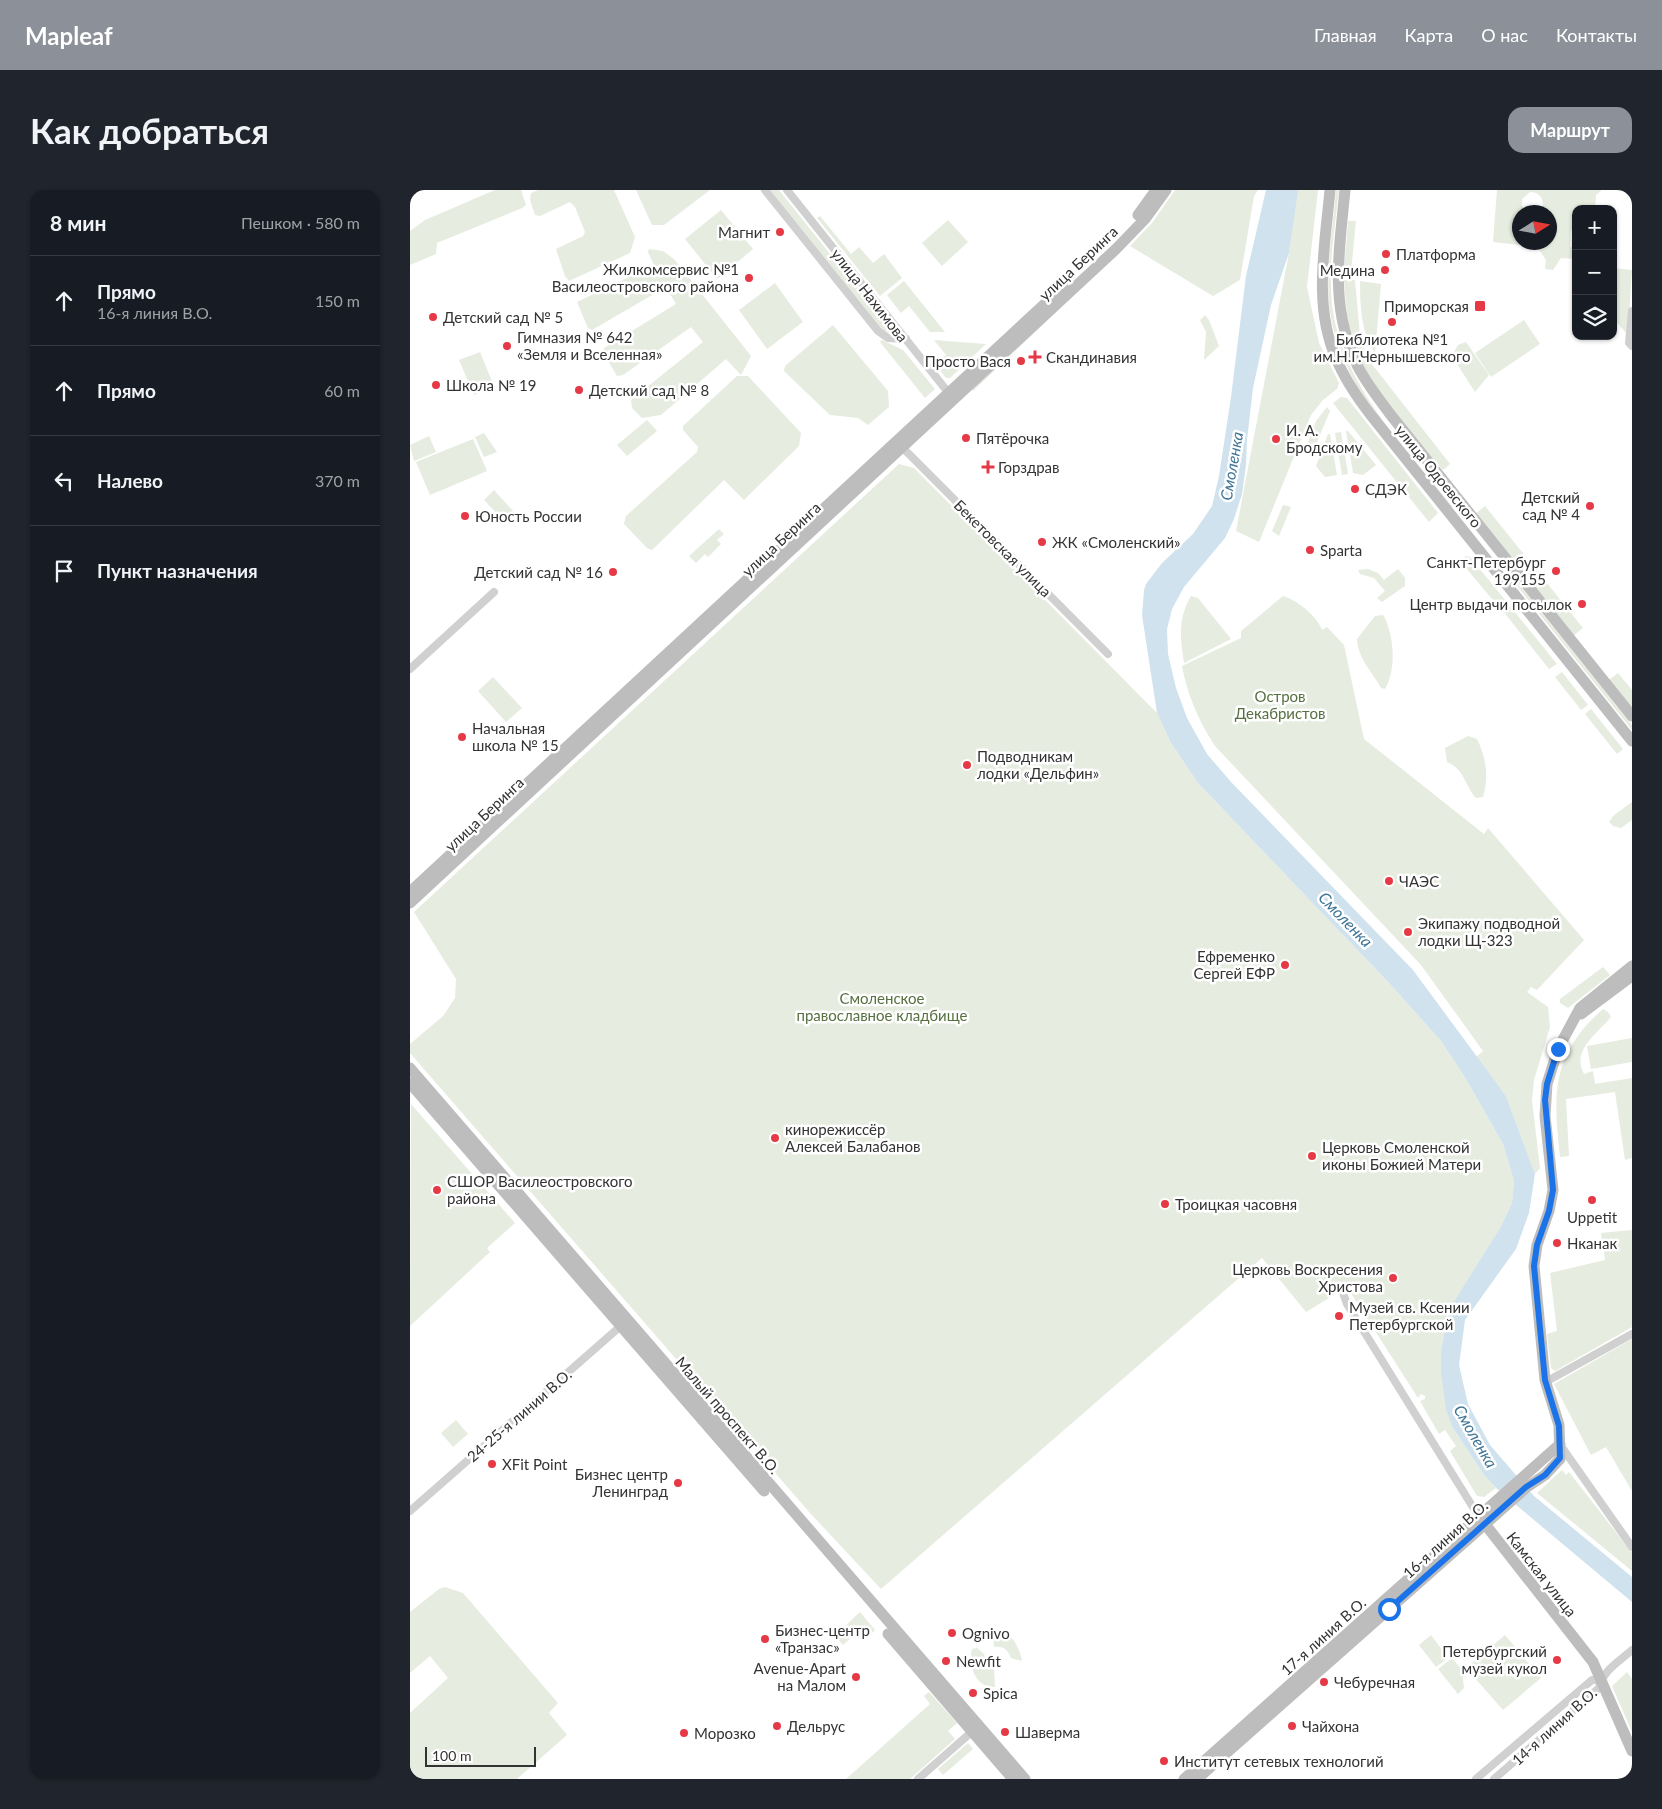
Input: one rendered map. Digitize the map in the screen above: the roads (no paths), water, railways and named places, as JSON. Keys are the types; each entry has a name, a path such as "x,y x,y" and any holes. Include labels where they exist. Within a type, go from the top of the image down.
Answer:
{"street":[{"path":"765,190 878,331 888,338 906,339"},
{"name":"улица Нахимова","path":"787,190 951,396"},
{"name":"улица Беринга","path":"410,903 951,396 1140,214 1156,190"},
{"name":"улица Беринга","path":"951,396 1136,229 1166,190"},
{"name":"улица Одоевского","path":"1330,190 1322,295 1324,316 1335,357 1370,414 1632,742"},
{"name":"улица Одоевского","path":"1345,190 1337,293 1342,322 1359,368 1390,414 1632,716"},
{"path":"1632,311 1629,342 1632,346"},
{"name":"улица Беринга","path":"410,892 899,445"},
{"name":"Бекетовская улица","path":"899,445 1108,654"},
{"path":"1498,574 1511,564"},
{"path":"410,669 494,592"},
{"path":"1632,966 1589,998 1580,1008 1558,1049 1547,1084 1545,1100 1553,1190 1549,1211 1537,1245 1534,1266 1545,1380 1559,1426 1560,1444 1632,1546"},
{"path":"1575,1018 1632,976"},
{"name":"Малый проспект В.О.","path":"410,1068 624,1323"},
{"name":"Малый проспект В.О.","path":"410,1083 624,1323 975,1728 1025,1779"},
{"name":"Камская улица","path":"1342,1290 1347,1304 1482,1521 1593,1662 1632,1751"},
{"name":"24-25-я линии В.О.","path":"410,1511 624,1323"},
{"path":"1545,1380 1551,1379 1632,1334"},
{"name":"16-я линия В.О.","path":"1197,1779 1482,1521 1523,1483 1560,1444"},
{"name":"17-я линия В.О.","path":"1184,1779 1482,1521"},
{"name":"14-я линия В.О.","path":"1492,1779 1599,1688 1601,1680 1632,1650"},
{"path":"1476,1779 1592,1680 1601,1680"},
{"path":"918,1779 975,1728"},
{"name":"Малый проспект В.О.","path":"975,1728 1013,1779"},
{"path":"1484,1772 1492,1779"}],"water":[{"name":"Смоленка","path":"1266,190 1298,190 1289,253 1271,305 1253,388 1242,494 1234,519 1225,538 1184,587 1172,609 1167,629 1168,654 1176,688 1187,718 1207,754 1232,783 1413,970 1506,1096 1535,1174 1529,1213 1516,1249 1465,1320 1459,1365 1468,1404 1490,1445 1534,1496 1632,1577 1632,1602 1497,1489 1484,1475 1453,1428 1446,1409 1441,1373 1441,1351 1452,1305 1499,1230 1512,1203 1514,1181 1503,1144 1466,1079 1441,1041 1390,984 1198,783 1171,743 1157,713 1142,615 1144,590 1146,584 1162,563 1193,534 1212,506 1219,476 1231,397 1246,276"}],"place":[{"name":"Магнит","path":"780,232"},
{"name":"Платформа","path":"1386,254"},
{"name":"Медина","path":"1385,270"},
{"name":"Жилкомсервис №1 Василеостровского района","path":"749,278"},
{"name":"Приморская","path":"1480,306"},
{"name":"Детский сад № 5","path":"433,317"},
{"name":"Библиотека №1 им.Н.Г.Чернышевского","path":"1392,322"},
{"name":"Гимназия № 642 «Земля и Вселенная»","path":"507,346"},
{"name":"Скандинавия","path":"1035,357"},
{"name":"Просто Вася","path":"1021,361"},
{"name":"Школа № 19","path":"436,385"},
{"name":"Детский сад № 8","path":"579,390"},
{"name":"Пятёрочка","path":"966,438"},
{"name":"И. А. Бродскому","path":"1276,439"},
{"name":"Горздрав","path":"988,467"},
{"name":"СДЭК","path":"1355,489"},
{"name":"Детский сад № 4","path":"1590,506"},
{"name":"Юность России","path":"465,516"},
{"name":"ЖК «Смоленский»","path":"1042,542"},
{"name":"Sparta","path":"1310,550"},
{"name":"Санкт-Петербург 199155","path":"1556,571"},
{"name":"Детский сад № 16","path":"613,572"},
{"name":"Центр выдачи посылок","path":"1582,604"},
{"name":"Начальная школа № 15","path":"462,737"},
{"name":"Подводникам лодки «Дельфин»","path":"967,765"},
{"name":"ЧАЭС","path":"1389,881"},
{"name":"Экипажу подводной лодки Щ-323","path":"1408,932"},
{"name":"Ефременко Сергей ЕФР","path":"1285,965"},
{"name":"кинорежиссёр Алексей Балабанов","path":"775,1138"},
{"name":"Церковь Смоленской иконы Божией Матери","path":"1312,1156"},
{"name":"СШОР Василеостровского района","path":"437,1190"},
{"name":"Uppetit","path":"1592,1200"},
{"name":"Троицкая часовня","path":"1165,1204"},
{"name":"Нканак","path":"1557,1243"},
{"name":"Церковь Воскресения Христова","path":"1393,1278"},
{"name":"Музей св. Ксении Петербургской","path":"1339,1316"},
{"name":"XFit Point","path":"492,1464"},
{"name":"Бизнес центр Ленинград","path":"678,1483"},
{"name":"Ognivo","path":"952,1633"},
{"name":"Бизнес-центр «Транзас»","path":"765,1639"},
{"name":"Петербургский музей кукол","path":"1557,1660"},
{"name":"Newfit","path":"946,1661"},
{"name":"Аvenue-Apart на Малом","path":"856,1677"},
{"name":"Чебуречная","path":"1324,1682"},
{"name":"Spica","path":"973,1693"},
{"name":"Дельрус","path":"777,1726"},
{"name":"Чайхона","path":"1292,1726"},
{"name":"Шаверма","path":"1005,1732"},
{"name":"Морозко","path":"684,1733"},
{"name":"Институт сетевых технологий","path":"1164,1761"}],"park label":[{"name":"Остров Декабристов","path":"1280,704"},
{"name":"Смоленское православное кладбище","path":"882,1006"}]}
